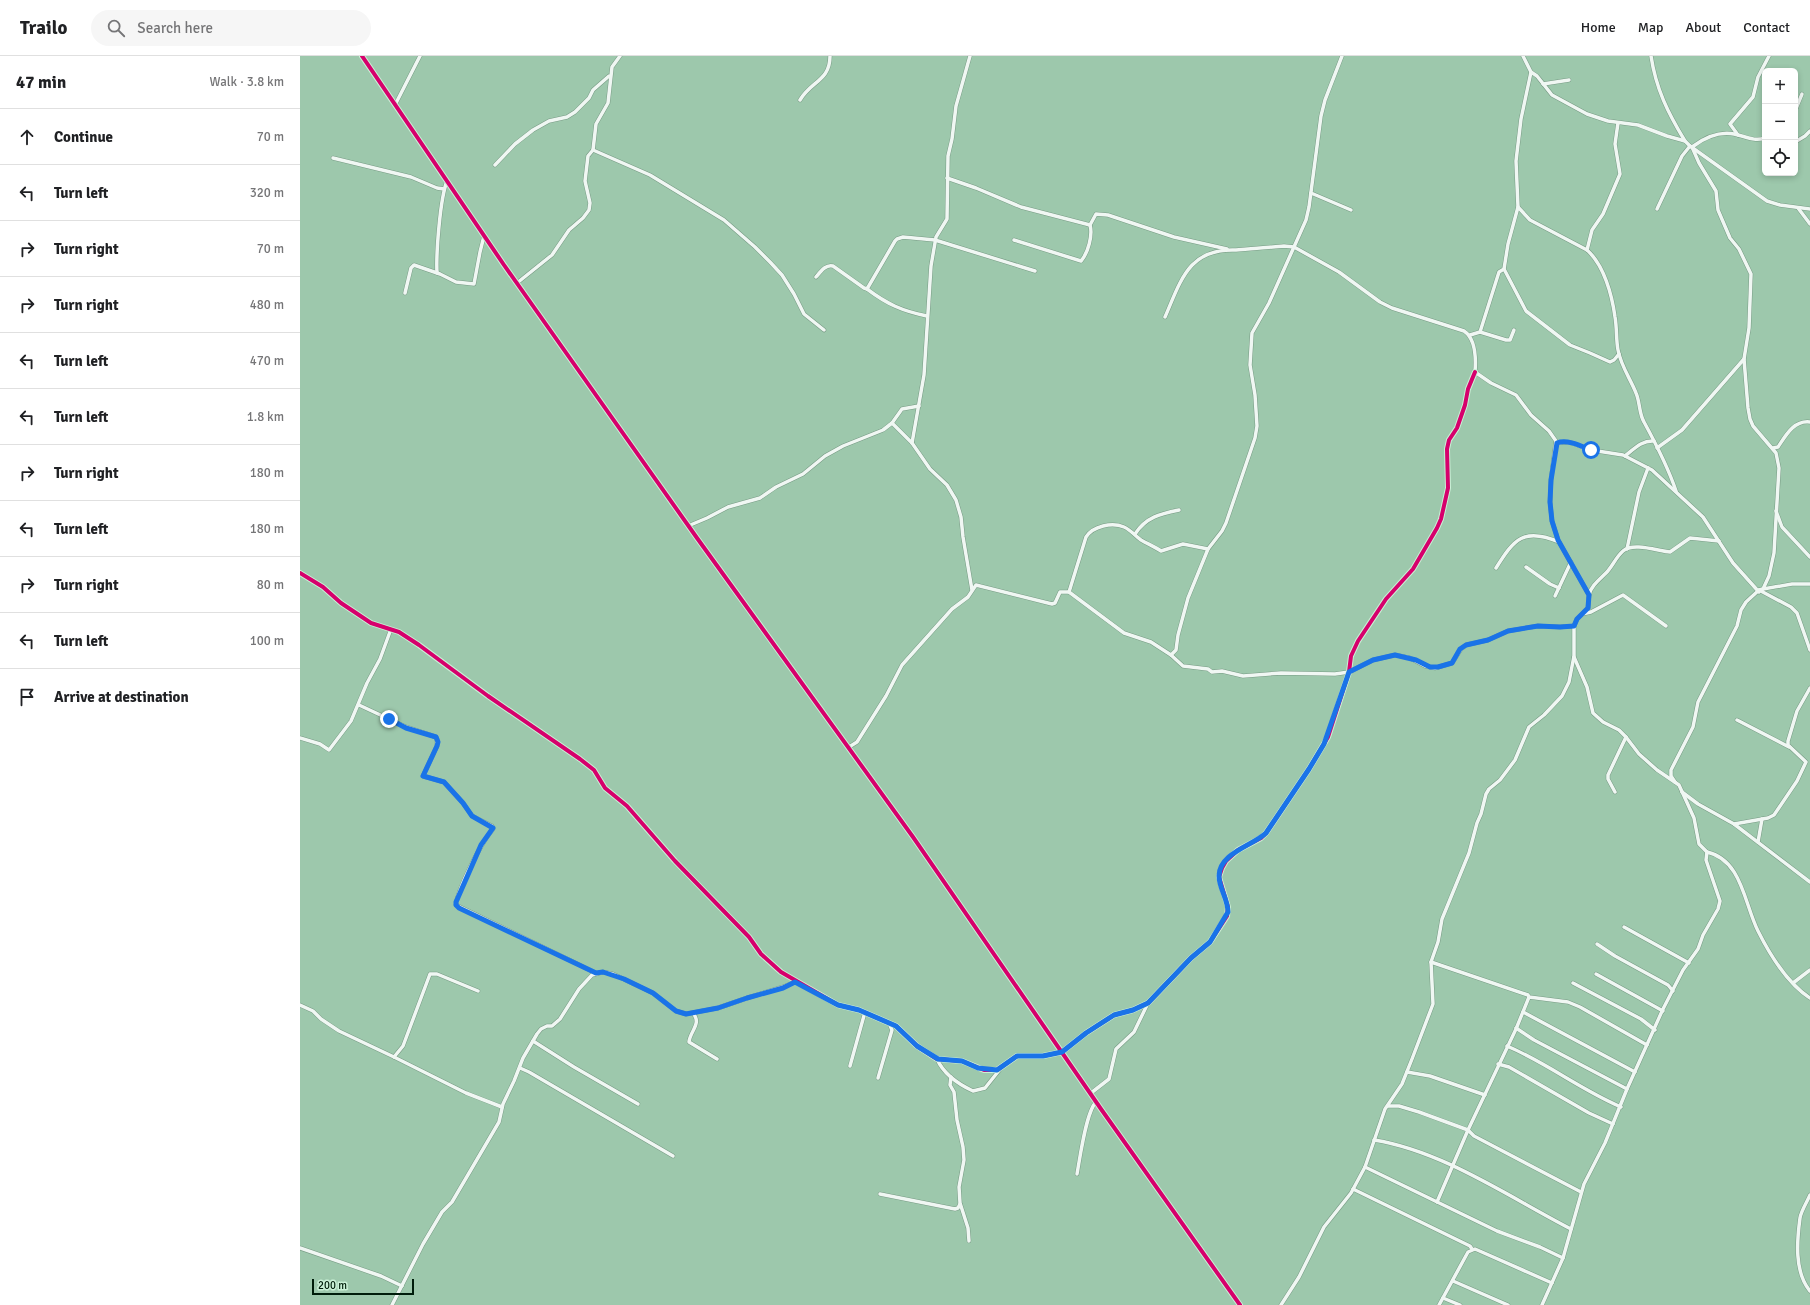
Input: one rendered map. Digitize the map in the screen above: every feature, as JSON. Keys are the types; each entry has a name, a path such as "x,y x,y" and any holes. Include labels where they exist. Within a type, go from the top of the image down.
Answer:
{"street":[{"path":"362,56 517,283 688,526 849,747 1096,1102 1240,1305"},
{"path":"395,105 420,56"},
{"path":"517,283 552,255 565,235 585,216 589,210 590,203 585,181 588,156 593,150 596,124 608,103 612,67 620,56"},
{"path":"800,100 811,85 822,80 830,62 830,56"},
{"path":"912,443 924,375 927,316 931,278 930,269 935,240 947,219 948,156 952,140 956,106 970,56"},
{"path":"1172,655 1176,650 1178,635 1188,598 1208,549 1222,531 1226,523 1255,438 1257,426 1255,395 1250,365 1252,333 1270,303 1306,220 1321,116 1325,100 1342,56"},
{"path":"1523,56 1531,72 1552,96 1587,114 1618,123 1638,126 1685,141"},
{"path":"1651,56 1660,93 1665,106 1685,141 1760,197 1773,203 1810,209"},
{"path":"1738,135 1730,124 1753,97 1758,77 1769,56"},
{"path":"1531,72 1521,119 1516,161 1518,206 1508,244 1504,269 1527,313 1570,345 1590,352 1610,362 1619,354"},
{"path":"494,165 515,144 532,130 544,123 567,117 575,112 589,98 593,90 610,75"},
{"path":"1543,84 1569,80"},
{"path":"1798,104 1802,94"},
{"path":"1587,250 1592,230 1603,214 1620,174 1615,144 1618,123"},
{"path":"1798,140 1810,131"},
{"path":"1657,209 1682,156 1691,146 1715,135 1725,133 1760,140"},
{"path":"1675,782 1671,770 1693,727 1698,702 1737,626 1744,606 1760,590 1769,576 1774,553 1779,468 1776,453 1753,426 1750,419 1744,359 1749,328 1751,274 1740,249 1730,238 1718,210 1716,191 1699,163 1691,146"},
{"path":"593,150 654,177 724,220 770,262 794,294 804,314 824,330"},
{"path":"333,158 411,177 437,188 444,189"},
{"path":"947,178 982,190 1021,208 1090,225"},
{"path":"437,273 444,189 447,181"},
{"path":"1311,193 1351,210"},
{"path":"1518,206 1527,218 1587,250 1597,263 1608,289 1615,316 1619,354 1624,369 1637,394 1644,422 1676,491"},
{"path":"1798,208 1810,224"},
{"path":"1014,240 1081,260 1084,257 1090,238 1090,225 1096,214 1108,215 1174,237 1228,249 1236,250 1284,246 1294,247 1339,272 1380,302 1392,308 1456,327 1470,335 1476,359 1475,372 1468,388 1465,405 1457,428 1449,440 1447,449 1448,488 1441,519 1416,565 1386,599 1358,640 1351,656 1349,672 1328,737 1309,769 1266,833 1261,838 1238,850 1222,868 1219,877 1228,907 1227,916 1210,942 1191,958 1148,1003 1134,1032 1116,1049 1109,1079 1091,1093"},
{"path":"405,293 412,266 437,273 456,282 474,284 484,236"},
{"path":"867,289 897,239 916,238 935,240 1035,271"},
{"path":"1166,317 1181,279 1193,263 1202,258 1228,249"},
{"path":"816,276 823,269 830,265 833,266 892,306 909,313 927,316"},
{"path":"1480,332 1499,272 1504,269"},
{"path":"1470,335 1480,332 1510,340 1514,330"},
{"path":"1657,448 1682,430 1744,359"},
{"path":"1475,372 1516,395 1531,415 1550,431 1557,443 1551,480 1550,502 1552,521 1560,543 1589,595"},
{"path":"688,526 728,507 755,500 776,487 798,477 820,460 843,446 883,430 892,423 902,409 919,406"},
{"path":"1773,448 1778,447 1792,428 1800,422 1810,422"},
{"path":"892,423 912,443 930,469 947,485 959,507 972,590"},
{"path":"1625,456 1648,440 1654,441"},
{"path":"1557,443 1572,443 1591,450 1625,456 1648,468 1676,491 1703,517 1742,575 1760,590 1791,607 1797,613 1810,650"},
{"path":"1627,549 1639,492 1648,468"},
{"path":"1135,534 1146,520 1153,516 1179,510"},
{"path":"1776,510 1782,527 1810,557"},
{"path":"1069,592 1086,537 1090,532 1102,527 1118,525 1135,534 1141,540 1163,551 1173,546 1183,544 1208,549"},
{"path":"1496,568 1513,544 1520,539 1528,536 1543,535 1560,543"},
{"path":"1281,1305 1302,1271 1324,1227 1353,1189 1365,1167 1384,1109 1388,1106 1402,1084 1433,1004 1431,962 1438,942 1442,919 1469,853 1486,794 1489,789 1500,780 1515,760 1529,727 1548,711 1565,692 1571,673 1574,656 1574,626 1577,619 1589,606 1589,595 1592,587 1609,570 1622,552 1627,549 1643,547 1670,552 1690,538 1719,541"},
{"path":"1555,596 1571,562"},
{"path":"1526,567 1543,580 1559,588"},
{"path":"300,573 323,587 341,603 367,620 391,629 419,645 468,682 594,770 605,788 627,806 657,841 748,937 761,954 795,982 838,1005 865,1012 900,1029 917,1046 938,1059 962,1061 984,1070 1001,1068"},
{"path":"1760,590 1792,584 1810,584"},
{"path":"849,747 857,742 890,690 902,665 952,609 968,597 976,585 1052,604 1055,602 1060,592 1069,592 1124,633 1148,641 1172,655 1182,666 1208,669 1212,672 1222,671 1238,676 1282,673 1335,674 1349,672 1373,660 1395,655 1416,660 1430,667 1438,667 1452,663 1460,649 1466,645 1488,640 1508,631 1538,626 1574,626"},
{"path":"1582,614 1591,612 1623,595 1666,626"},
{"path":"300,738 320,744 330,749 351,721 359,705 367,682 380,658 391,629"},
{"path":"1574,656 1587,687 1593,713 1598,718 1619,730 1639,754 1657,770 1679,785 1694,818 1699,844 1706,852 1717,855 1727,862 1738,879 1757,929 1768,951 1793,982 1810,998"},
{"path":"1734,824 1762,819 1774,815 1803,771 1806,762 1788,745 1788,741 1797,711 1810,688"},
{"path":"359,705 406,728 436,737 438,742 437,746 423,776 444,782 463,803 472,816 492,826 493,829 481,845 466,877 456,905 596,973"},
{"path":"1736,720 1792,749"},
{"path":"1615,792 1608,779 1608,775 1626,737"},
{"path":"1682,792 1698,804 1734,824 1810,882"},
{"path":"1758,842 1762,819"},
{"path":"1542,1305 1563,1258 1580,1192 1621,1107 1627,1089 1663,1011 1689,963 1698,950 1703,935 1718,909 1720,901 1706,860 1706,852"},
{"path":"1624,926 1689,963"},
{"path":"1597,944 1615,956 1668,985 1673,991"},
{"path":"1431,962 1528,995 1529,997 1568,1002 1580,1007 1647,1046"},
{"path":"1793,982 1810,970"},
{"path":"392,1305 423,1244 442,1212 452,1202 498,1122 502,1107 533,1041 541,1029 547,1026 552,1026 560,1019 579,989 592,975 603,972 613,974 653,993 676,1011 686,1014 718,1008 783,988 795,982"},
{"path":"394,1056 403,1046 430,974 437,974 478,991"},
{"path":"1596,974 1663,1011"},
{"path":"1573,983 1641,1019 1655,1030"},
{"path":"1437,1202 1452,1165 1529,997"},
{"path":"938,1059 944,1071 951,1077 968,1089 976,1091 985,1088 1001,1068 1017,1056 1043,1056 1062,1052 1086,1033 1114,1015 1133,1010 1148,1003"},
{"path":"300,1005 313,1011 339,1032 394,1056 466,1093 502,1107"},
{"path":"850,1066 865,1012"},
{"path":"1523,1012 1635,1072"},
{"path":"693,1013 697,1018 697,1023 689,1042 717,1059"},
{"path":"878,1078 892,1030 888,1023"},
{"path":"1516,1028 1534,1040 1627,1089"},
{"path":"533,1041 569,1064 638,1104"},
{"path":"1507,1046 1621,1107"},
{"path":"1498,1064 1508,1067 1589,1113 1613,1124"},
{"path":"520,1068 673,1156"},
{"path":"1407,1072 1430,1076 1485,1095"},
{"path":"951,1077 950,1085 955,1098 964,1160 959,1187 960,1203 968,1228 970,1241"},
{"path":"1077,1174 1092,1106 1096,1102"},
{"path":"1388,1106 1399,1106 1468,1130 1474,1136 1580,1192"},
{"path":"1374,1140 1395,1144 1452,1165 1571,1229"},
{"path":"1365,1167 1497,1231 1540,1247 1563,1258"},
{"path":"1353,1189 1470,1246 1472,1249 1552,1282"},
{"path":"880,1194 955,1209 958,1208 960,1203"},
{"path":"1810,1195 1800,1216 1798,1254 1800,1270 1810,1290"},
{"path":"300,1248 381,1276 402,1286"},
{"path":"1439,1305 1468,1252 1472,1249"},
{"path":"1452,1281 1508,1305"},
{"path":"1443,1298 1460,1305"}],"cycle path":[{"path":"362,56 504,265 697,538 913,837 1101,1109 1240,1305"},
{"path":"300,573 323,587 341,603 371,623 399,632 419,645 488,696 594,770 605,788 627,806 675,861 749,937 761,954 781,972 838,1005 859,1010 896,1026 917,1046 937,1059 962,1061 984,1070 997,1070 1017,1056 1043,1056 1062,1052 1086,1033 1114,1015 1133,1010 1148,1003 1191,958 1210,942 1227,916 1228,907 1219,877 1222,868 1226,861 1238,850 1261,838 1266,833 1309,769 1328,737 1349,672 1351,656 1358,641 1386,599 1413,569 1437,528 1441,519 1448,488 1447,449 1449,440 1457,428 1465,405 1468,389 1475,372"}],"route":[{"path":"389,719 406,728 425,732 436,737 438,742 437,746 423,776 444,782 463,803 472,816 492,826 493,828 481,845 466,877 456,902 456,905 459,908 596,973 603,972 613,974 644,988 659,997 676,1011 682,1013 686,1014 718,1008 761,993 783,988 795,982 821,994 838,1005 859,1010 896,1026 917,1046 938,1059 962,1061 984,1070 997,1070 1007,1065 1017,1056 1043,1056 1062,1052 1086,1033 1114,1015 1133,1010 1148,1003 1191,958 1210,942 1227,916 1228,912 1226,897 1219,877 1222,868 1226,861 1243,846 1261,838 1266,833 1294,789 1309,769 1328,737 1336,708 1349,672 1373,660 1395,655 1416,660 1425,666 1434,668 1452,663 1460,649 1466,645 1488,640 1508,631 1538,626 1574,626 1577,619 1589,606 1589,595 1558,540 1554,529 1550,502 1551,480 1557,443 1572,443 1591,450"}]}
